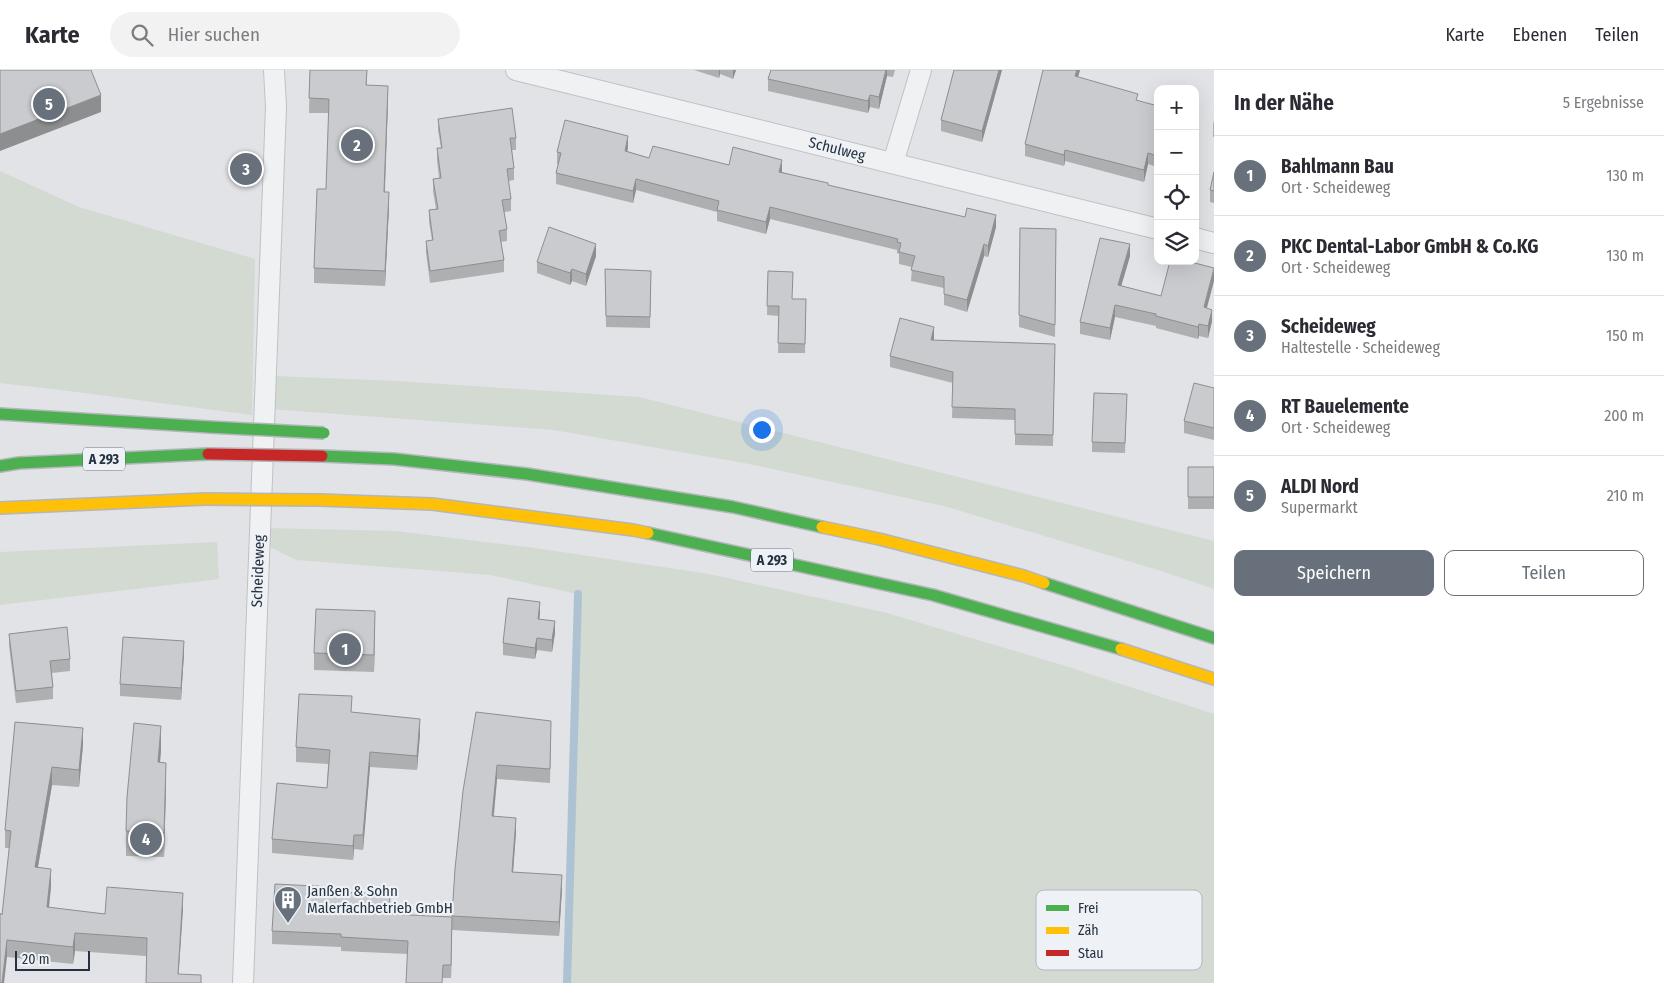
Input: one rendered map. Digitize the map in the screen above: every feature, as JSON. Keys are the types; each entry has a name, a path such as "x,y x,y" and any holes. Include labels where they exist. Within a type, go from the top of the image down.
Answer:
{"highway":[{"path":"0,414 329,435"},
{"path":"359,446 394,458"},
{"name":"A 293","path":"0,466 19,463 208,454 394,458 527,474 733,507 879,539 1024,576 1214,638"},
{"name":"A 293","path":"0,508 205,498 319,500 432,504 633,530 933,595 1143,655 1214,679"}],"street":[{"name":"Scheideweg","path":"243,983 276,107 274,70"},
{"name":"Schulweg","path":"516,70 1154,228"},
{"path":"893,163 921,70"},
{"path":"1199,239 1214,243"}],"shaded area":[{"path":"0,171 79,207 255,259 252,415 0,383"},
{"path":"275,376 396,381 639,397 1214,541 1214,589 1161,571 944,506 744,463 554,430 270,409"},
{"path":"264,528 395,531 535,548 709,574 887,613 1062,665 1214,714 1214,983 567,983 578,594 491,575 296,560 270,547"},
{"path":"217,542 219,579 0,605 0,552"}],"building":[{"path":"0,70 91,70 101,95 0,134"},
{"path":"310,70 367,70 366,85 388,86 384,192 389,192 385,271 314,268 317,189 326,189 329,99 309,98"},
{"path":"771,70 886,70 879,97 870,95 868,101 768,79"},
{"path":"954,70 999,70 982,131 941,120"},
{"path":"1043,70 1077,70 1075,76 1138,94 1136,100 1154,105 1154,155 1148,153 1144,170 1065,150 1064,155 1025,144"},
{"path":"512,108 516,138 510,138 514,168 507,169 511,199 502,200 507,229 499,231 504,260 430,271 426,241 433,240 429,210 438,209 433,179 441,178 437,148 442,148 438,119"},
{"path":"565,120 628,136 625,151 649,158 653,146 729,165 733,147 782,160 779,172 828,183 828,185 965,217 967,208 996,215 988,246 984,244 967,300 944,294 944,277 911,270 915,256 899,252 901,243 897,242 898,239 770,207 766,222 717,210 719,201 636,179 633,191 556,173 561,153 557,152"},
{"path":"1214,172 1214,191 1210,190"},
{"path":"549,227 596,244 586,274 572,269 570,273 537,262"},
{"path":"1020,228 1056,229 1055,325 1019,315"},
{"path":"1100,238 1130,244 1118,285 1161,296 1169,265 1199,264 1214,268 1204,307 1212,310 1208,326 1199,324 1198,327 1156,316 1156,314 1115,305 1110,328 1080,322"},
{"path":"605,269 651,271 650,317 606,316"},
{"path":"768,271 793,272 792,299 806,299 805,344 778,343 779,306 767,306"},
{"path":"900,318 934,327 931,340 1055,344 1053,435 1015,434 1015,409 952,407 953,372 890,356"},
{"path":"1194,383 1214,388 1214,428 1184,421"},
{"path":"1094,393 1127,394 1125,443 1092,442"},
{"path":"1188,467 1214,467 1214,497 1188,497"},
{"path":"508,598 540,602 538,619 555,621 552,640 537,638 535,648 503,643"},
{"path":"316,609 375,611 374,655 314,653"},
{"path":"67,627 70,659 50,661 53,687 16,691 9,634"},
{"path":"123,637 184,641 181,688 120,684"},
{"path":"299,694 352,696 351,712 420,719 417,756 370,752 363,835 354,835 353,846 272,839 277,783 327,788 330,750 296,747"},
{"path":"476,712 551,721 550,769 497,765 492,816 516,818 512,872 562,875 559,922 452,916 463,791"},
{"path":"15,722 83,728 79,770 52,767 35,867 51,869 47,907 105,914 107,887 183,893 178,974 201,975 201,983 146,983 147,938 75,933 73,947 7,940 2,983 0,983 0,913 2,915 11,831 5,830"},
{"path":"134,723 161,726 158,762 166,763 164,833 126,831 127,797"},
{"path":"275,884 335,887 335,892 390,894 389,914 452,917 451,965 443,965 442,983 406,983 408,941 341,937 341,934 272,931"}],"waterway":[{"path":"567,983 578,594"}],"traffic: fast":[{"path":"0,414 209,427"},
{"path":"209,427 324,433"},
{"path":"0,466 19,463 208,454"},
{"path":"322,456 394,459 527,474 733,507 822,527"},
{"path":"648,533 933,595 1121,649"},
{"path":"1044,583 1214,638"}],"traffic: slow":[{"path":"0,508 205,499"},
{"path":"205,499 319,500"},
{"path":"319,500 432,504 648,533"},
{"path":"822,527 879,539 1024,576 1044,583"},
{"path":"1121,649 1214,679"}],"traffic: jam":[{"path":"208,454 322,456"}],"place":[{"name":"ALDI Nord","path":"49,104"},
{"name":"PKC Dental-Labor GmbH & Co.KG","path":"357,145"},
{"name":"Scheideweg","path":"246,169"},
{"name":"Bahlmann Bau","path":"345,649"},
{"name":"RT Bauelemente","path":"146,839"},
{"name":"Janßen & Sohn Malerfachbetrieb GmbH","path":"288,924"}]}
